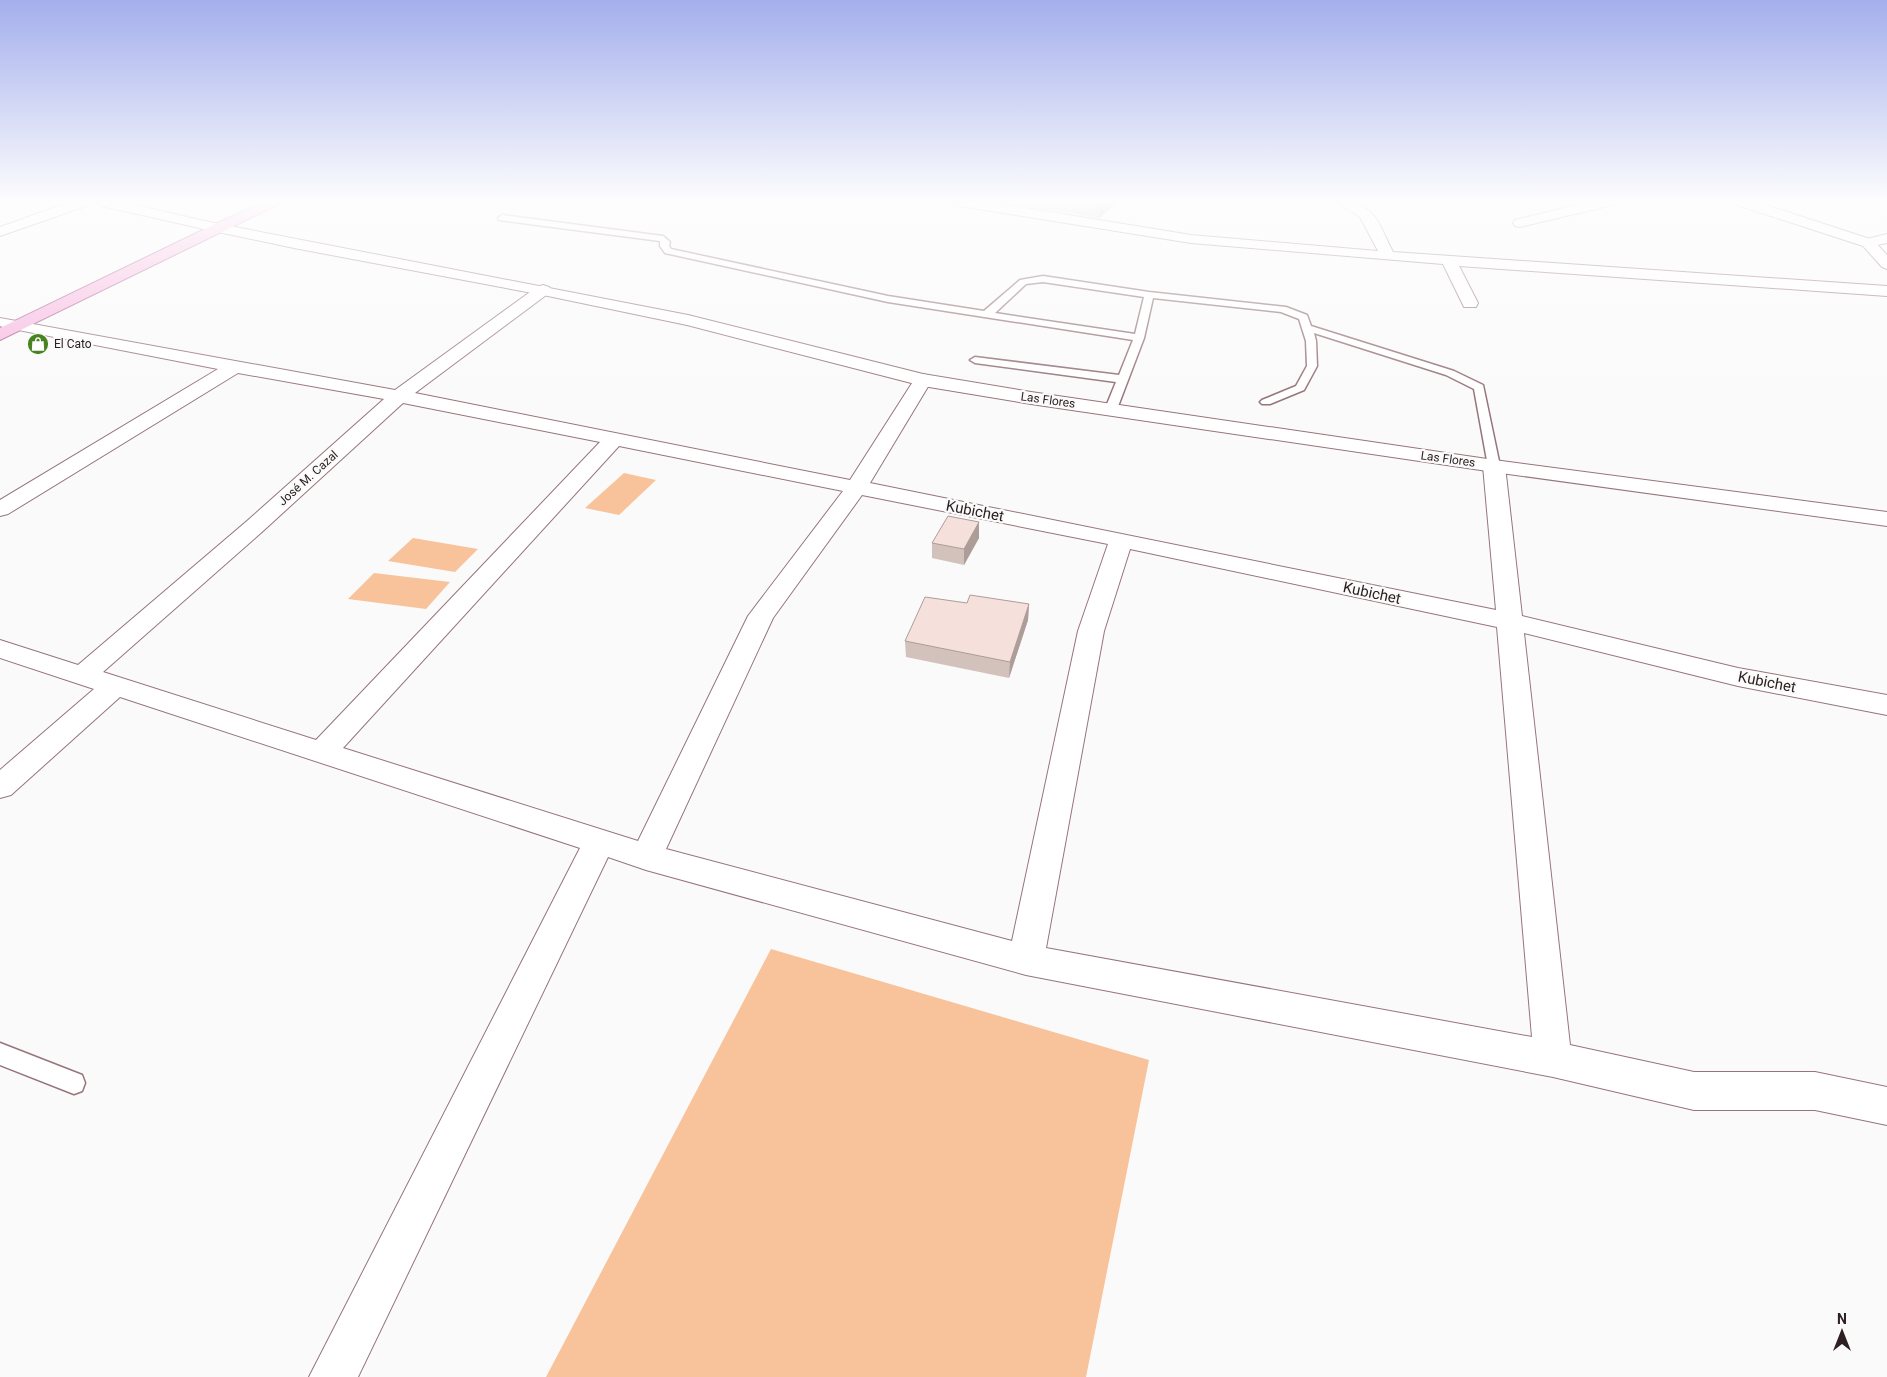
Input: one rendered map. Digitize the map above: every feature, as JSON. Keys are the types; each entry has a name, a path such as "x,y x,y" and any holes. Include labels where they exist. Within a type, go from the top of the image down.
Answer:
{"main road":[{"path":"5,326 128,266"}],"street":[{"name":"Las Flores","path":"420,266 688,320 923,380 1032,398 1494,466 1887,519"},
{"path":"1452,266 1470,303"},
{"path":"1526,266 1887,291"},
{"name":"José M. Cazal","path":"82,676 255,526 399,396 543,290"},
{"name":"Kubichet","path":"5,326 399,396 1121,540 1508,621 1738,677 1887,704"},
{"path":"0,509 235,367"},
{"path":"646,857 761,616 856,488 923,380"},
{"path":"322,752 613,440"},
{"path":"1494,466 1553,1059"},
{"path":"1026,960 1091,631 1121,540"},
{"path":"0,649 599,843 1026,960 1553,1059 1694,1092 1815,1092 1887,1106"},
{"path":"0,787 114,687"},
{"path":"333,1377 599,843"}],"lane":[{"path":"738,266 888,299 1139,338"},
{"path":"987,314 1023,282 1044,279 1149,295 1283,309 1304,317 1311,342 1312,366 1300,388 1266,402"},
{"path":"1111,409 1139,338 1149,295"},
{"path":"1307,328 1450,373 1479,387 1494,466"},
{"path":"974,360 1122,379"},
{"path":"0,1054 74,1083"}],"shaded area":[{"path":"624,473 656,480 619,515 585,508"},
{"path":"413,538 478,549 455,572 388,561"},
{"path":"374,573 450,582 426,609 348,599"},
{"path":"771,949 1149,1060 1086,1377 546,1377"}],"building":[{"path":"948,516 979,522 964,549 932,543"},
{"path":"970,595 1029,604 1010,662 905,641 925,597 967,603"}],"place":[{"name":"El Cato","path":"38,344"}]}
